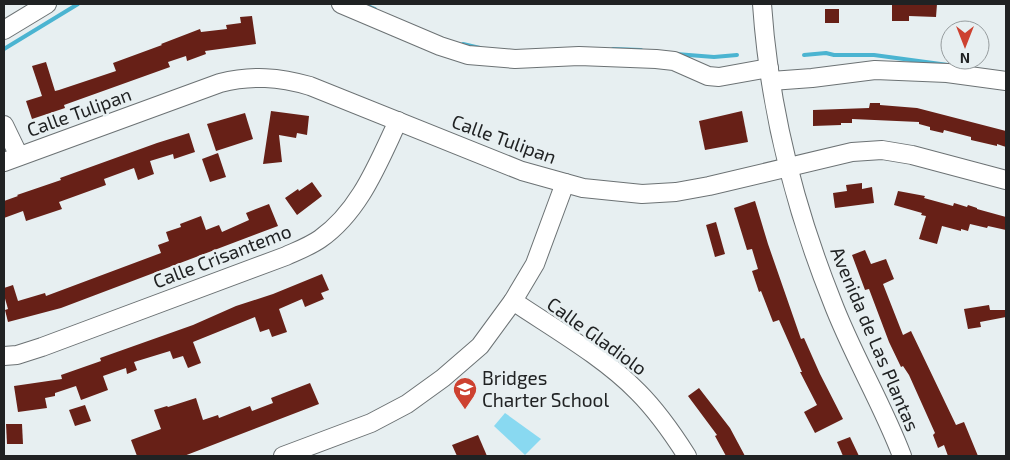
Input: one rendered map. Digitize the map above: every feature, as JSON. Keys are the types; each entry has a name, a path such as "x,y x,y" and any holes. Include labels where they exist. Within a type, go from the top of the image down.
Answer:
{"street":[{"path":"4,30 47,4"},
{"path":"341,4 440,46 468,55 516,59 579,56 656,59 674,61 708,76 719,77 770,74 812,78 875,70 947,73 1006,81"},
{"name":"Avenida de Las Plantas","path":"762,4 770,74 779,127 805,229 832,302 892,430 902,456"},
{"name":"Calle Tulipan","path":"11,159 220,83 261,77 289,80 310,86 522,171 583,188 642,194 676,192 852,152 882,150 1006,180"},
{"name":"Calle Crisantemo","path":"4,356 17,355 42,347 286,256 320,239 347,214 370,180 398,121"},
{"path":"4,126 11,159"},
{"path":"283,456 370,423 408,404 443,378 480,346 513,302 535,264 565,184"},
{"name":"Calle Gladiolo","path":"513,302 586,349 627,382 662,420 687,456"}],"shaded area":[{"path":"505,413 541,439 525,455 494,426"}],"building":[{"path":"892,4 937,4 936,17 909,16 909,21 892,21"},
{"path":"825,9 839,9 839,23 825,23"},
{"path":"252,16 256,44 205,51 206,54 187,61 186,56 168,62 170,67 64,105 65,108 32,119 26,101 42,96 32,66 46,62 55,91 116,71 113,63 200,29 201,32 227,29 226,25 241,23 240,17"},
{"path":"870,103 917,108 1006,131 1006,147 971,140 971,137 944,130 943,133 930,130 930,127 919,124 919,122 852,119 852,123 841,123 841,125 813,126 813,110 869,108"},
{"path":"271,111 309,116 307,135 297,133 296,138 279,135 282,162 263,164"},
{"path":"742,111 748,142 705,150 699,121"},
{"path":"245,113 253,139 216,151 207,124"},
{"path":"189,133 195,152 174,159 173,154 150,161 154,174 138,180 134,168 104,179 106,185 59,202 62,209 26,221 23,211 4,218 4,201 17,195"},
{"path":"218,153 226,177 210,182 202,159"},
{"path":"312,182 322,196 297,215 285,198"},
{"path":"862,183 862,189 872,187 874,203 835,208 833,193 847,191 846,185"},
{"path":"898,191 925,196 924,198 953,206 954,203 967,207 968,205 1006,217 1006,230 970,224 968,231 961,229 961,231 942,226 937,244 919,239 926,216 921,215 922,213 894,205"},
{"path":"755,201 801,339 804,338 843,419 815,433 804,412 817,405 800,372 802,372 779,320 773,322 761,291 759,292 752,271 758,269 752,249 747,250 734,208"},
{"path":"269,204 278,226 61,308 8,322 5,310 8,309 4,288 13,285 18,301 45,293 46,296 161,253 158,245 169,241 166,232 181,227 180,224 201,216 206,230 219,225 222,232 249,220 246,213"},
{"path":"716,222 725,254 715,257 706,225"},
{"path":"865,250 871,264 886,259 894,279 883,284 903,335 911,331 956,425 964,422 978,456 948,456 944,445 938,448 933,435 935,433 909,375 903,366 901,367 889,342 869,289 865,290 852,255"},
{"path":"322,274 329,290 321,293 324,299 305,307 302,299 279,309 287,332 272,337 269,329 260,332 255,317 193,342 201,363 188,368 183,356 173,359 170,351 134,362 137,370 127,374 126,368 103,376 108,390 81,400 76,386 55,393 55,396 45,398 47,408 18,412 14,386 62,379 61,375 101,361 100,358 193,325 236,306 273,294"},
{"path":"989,305 990,310 1006,310 1006,317 980,322 981,327 968,329 964,309"},
{"path":"310,383 319,404 184,456 137,456 131,440 161,429 154,410 196,398 203,420 218,415 219,418 250,406 252,411 273,403 271,398"},
{"path":"699,388 730,428 745,456 726,456 715,436 717,435 688,396"},
{"path":"85,405 91,421 75,426 69,410"},
{"path":"6,424 22,424 23,444 7,444"},
{"path":"478,435 487,456 457,456 452,445"},
{"path":"850,437 859,456 843,456 837,442"}],"waterway":[{"path":"4,49 78,4"},
{"path":"363,4 375,9"},
{"path":"463,44 480,48"},
{"path":"613,49 641,50"},
{"path":"804,55 826,53 834,55 874,55 940,64"},
{"path":"676,54 714,57 737,55"}],"place":[{"name":"Bridges Charter School","path":"465,410"}]}
